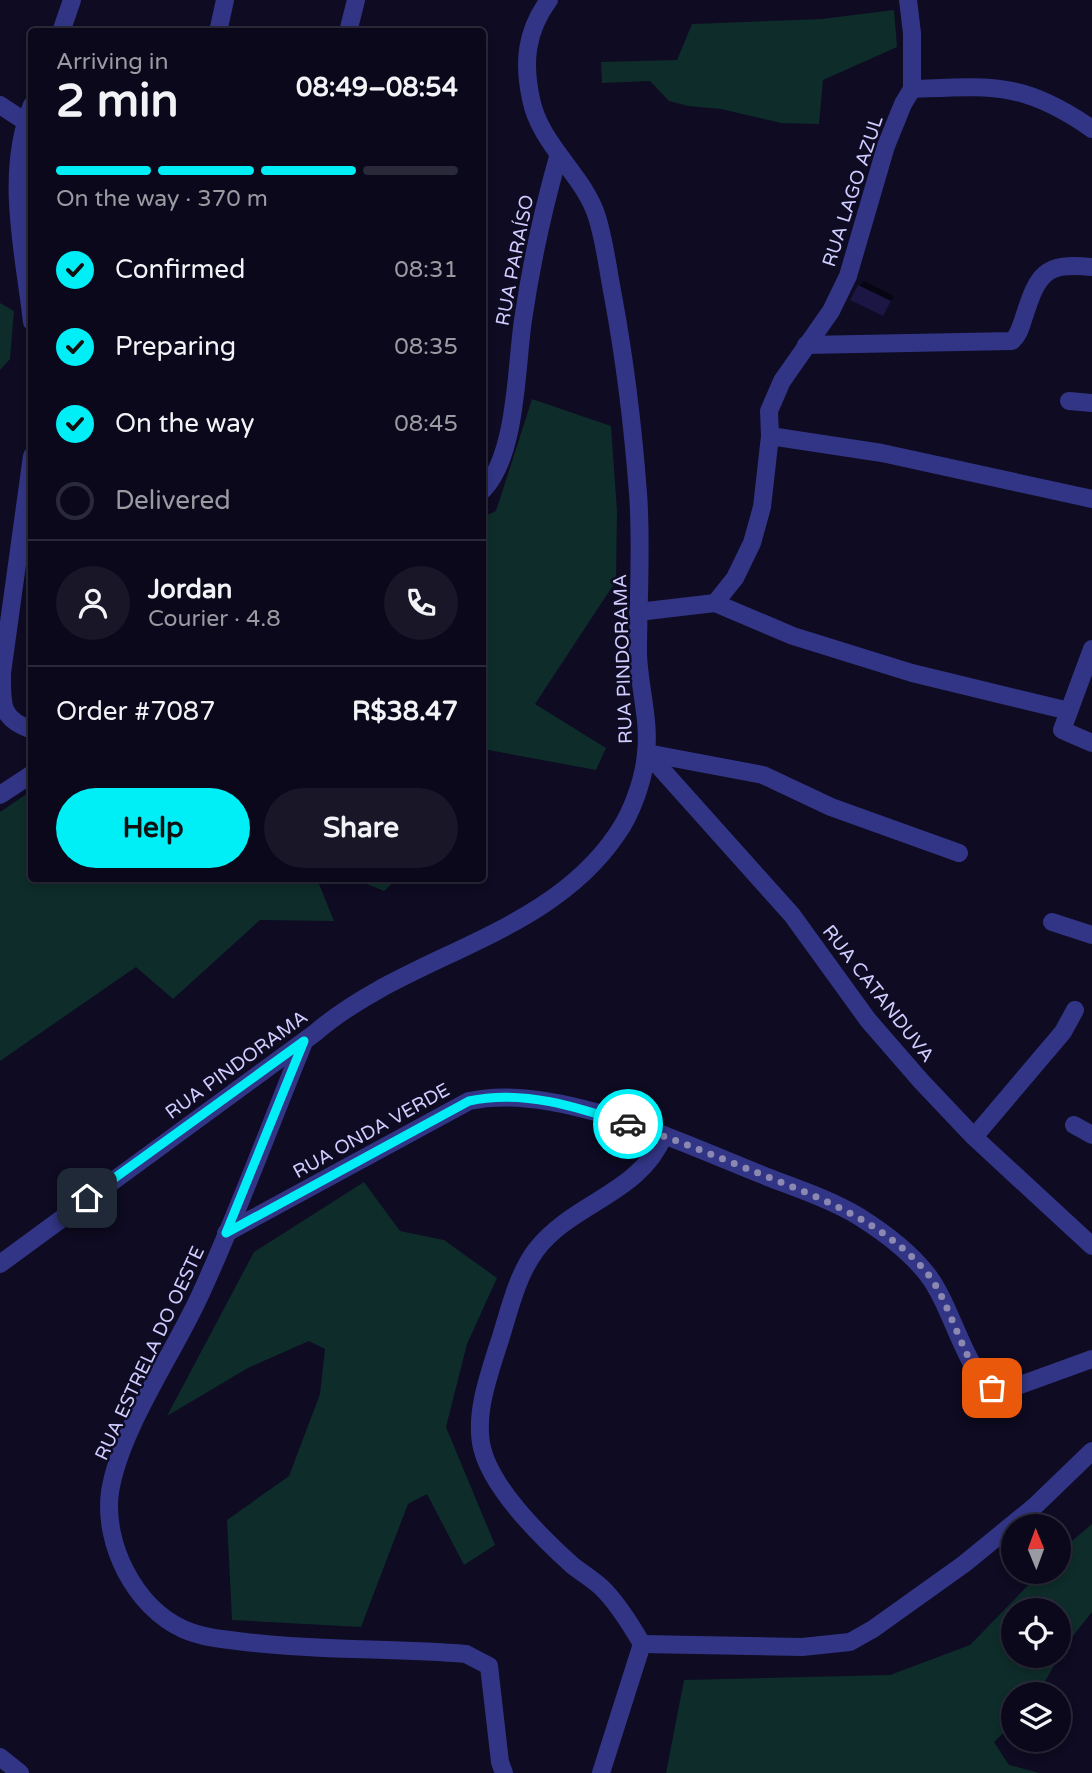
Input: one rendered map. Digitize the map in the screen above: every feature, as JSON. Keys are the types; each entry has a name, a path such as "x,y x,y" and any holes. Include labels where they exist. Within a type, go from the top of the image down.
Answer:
{"street":[{"path":"62,28 72,0"},
{"path":"219,28 225,0"},
{"path":"349,28 356,0"},
{"name":"RUA PINDORAMA","path":"0,1264 304,1041 342,1010 377,989 451,954 562,891 591,866 618,834 631,809 647,752 638,659 639,495 621,339 598,219 589,198 558,157 531,102 526,46 530,32 549,0"},
{"name":"RUA LAGO AZUL","path":"715,603 735,578 752,543 762,507 770,436 769,411 782,381 831,311 848,276 886,146 912,89 912,33 908,0"},
{"path":"912,89 991,86 1020,92 1043,98 1092,129"},
{"path":"0,105 28,118"},
{"path":"28,121 18,150 18,178 28,281"},
{"name":"RUA PARAÍSO","path":"486,484 510,433 523,320 543,216 558,157"},
{"path":"806,345 1012,341 1020,330 1038,280 1053,256 1078,255"},
{"path":"1046,271 1070,265 1092,267"},
{"path":"1069,401 1092,403"},
{"path":"770,436 882,453 1092,499"},
{"path":"23,728 6,717 2,701 2,673 28,485"},
{"path":"638,612 715,603 793,636 912,673 1069,711"},
{"path":"1092,649 1062,730 1092,743"},
{"path":"647,752 763,775 831,807 959,853"},
{"name":"RUA CATANDUVA","path":"647,752 792,915 868,1020 974,1138 1092,1246"},
{"path":"0,796 28,777"},
{"path":"1052,922 1092,934"},
{"path":"974,1138 1063,1032 1075,1010"},
{"name":"RUA ESTRELA DO OESTE","path":"304,1041 202,1291 121,1455 110,1492 115,1549 134,1587 160,1613 182,1628 219,1639 301,1648 466,1654 489,1666 500,1762 504,1773"},
{"name":"RUA ONDA VERDE","path":"226,1233 437,1117 480,1098 491,1096 538,1100 593,1112 664,1135 857,1215 901,1248 928,1274 951,1312 975,1372 992,1388 1012,1388 1092,1359"},
{"path":"1074,1125 1092,1135"},
{"path":"642,1644 604,1589 559,1553 533,1526 492,1471 481,1443 481,1419 485,1386 515,1291 536,1250 570,1219 634,1178 655,1157 664,1135"},
{"path":"642,1644 802,1647 849,1642 873,1629 964,1564 1035,1506 1092,1451"},
{"path":"601,1773 642,1644"},
{"path":"0,1757 20,1773"}],"green space":[{"path":"894,10 897,47 823,80 819,124 781,123 721,109 688,106 669,101 650,81 602,83 601,62 677,60 692,24 822,19"},
{"path":"0,303 14,311 10,359 0,370"},
{"path":"532,399 611,426 617,511 616,581 535,704 606,748 596,770 486,750 486,516 496,511"},
{"path":"28,793 28,882 318,882 334,921 260,920 173,999 136,967 0,1061 0,812"},
{"path":"362,882 394,882 384,891"},
{"path":"364,1182 400,1231 444,1240 497,1278 467,1344 446,1427 495,1545 464,1565 427,1494 408,1504 361,1627 232,1620 227,1520 289,1476 320,1394 325,1349 309,1341 248,1368 167,1416 254,1252"},
{"path":"1092,1524 1092,1612 1071,1638 1071,1598 1016,1598 1029,1584 1071,1584 1071,1542"},
{"path":"1001,1613 1001,1668 1053,1668 1045,1682 1001,1682 1001,1735 994,1742 1009,1765 1040,1773 666,1773 684,1680 890,1675 970,1645"}],"building":[{"path":"858,285 891,301 883,316 850,300"}],"way so far":[{"path":"628,1124 664,1135 857,1215 901,1248 928,1274 951,1312 975,1372 992,1388"}],"route":[{"path":"87,1198 304,1041 226,1233 469,1101 491,1096 538,1100 593,1112 628,1124"}]}
